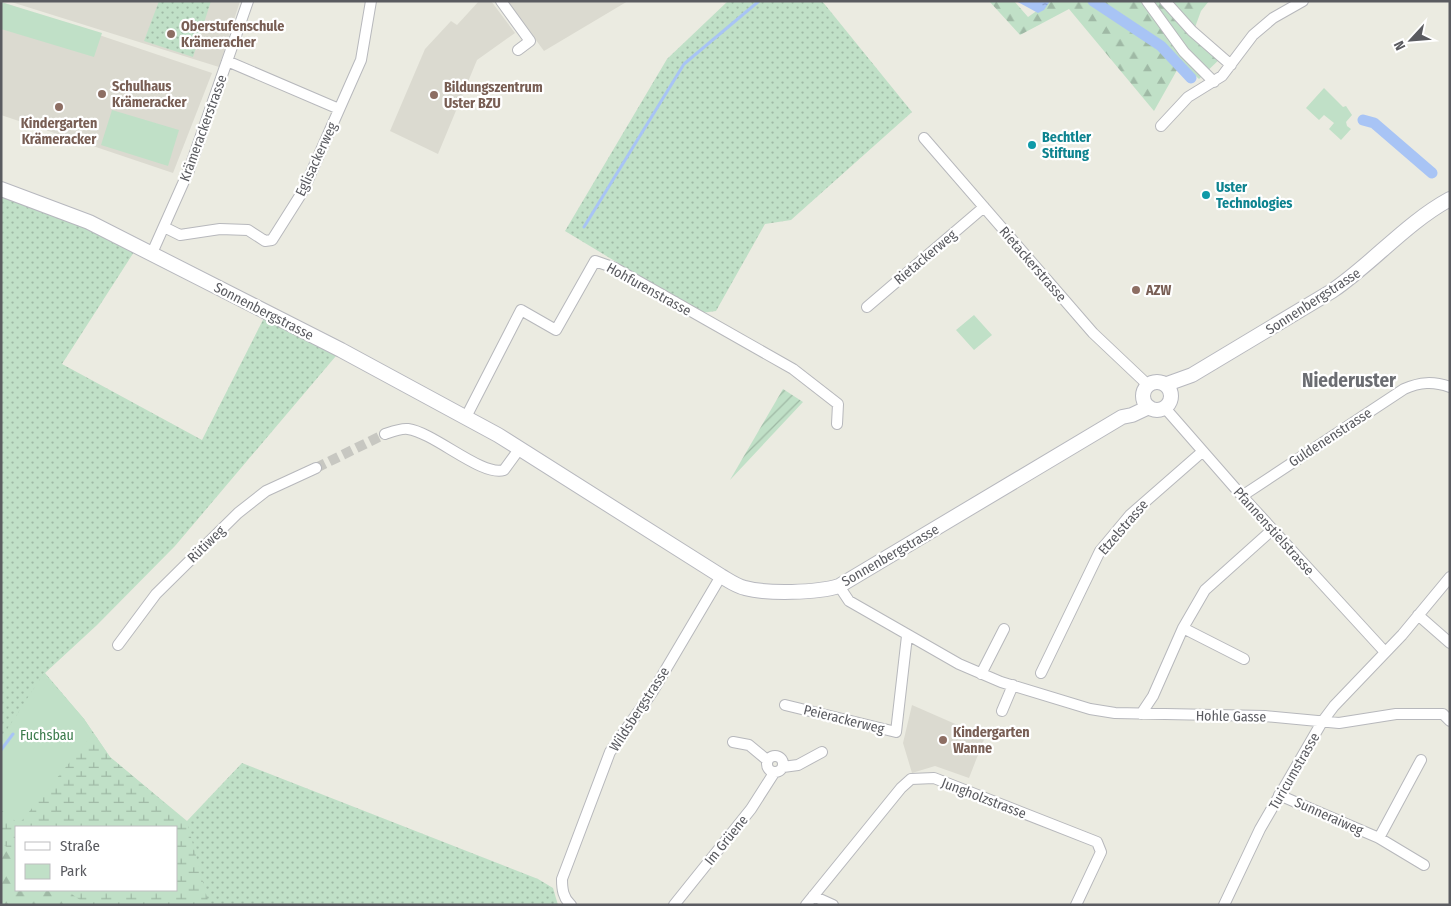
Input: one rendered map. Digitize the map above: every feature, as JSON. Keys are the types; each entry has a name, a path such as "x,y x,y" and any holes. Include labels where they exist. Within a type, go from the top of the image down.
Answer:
{"street":[{"name":"Krämerackerstrasse","path":"152,253 189,170 248,1"},
{"name":"Eglisackerweg","path":"164,227 180,235 220,229 248,230 265,241 272,240 303,191 361,60 371,1"},
{"path":"501,1 530,42 518,50"},
{"path":"1147,1 1184,52 1214,82"},
{"path":"1165,1 1192,31 1231,66"},
{"path":"1161,126 1188,97 1214,82 1231,66 1253,35 1273,18 1303,1"},
{"name":"Eglisackerweg","path":"227,61 339,109"},
{"name":"Rietackerstrasse","path":"924,138 1093,334 1140,375 1148,385"},
{"name":"Sonnenbergstrasse","path":"1,188 89,222 341,350 520,448 734,584 752,589 817,590 839,586 1122,417 1132,415 1146,403"},
{"name":"Sonnenbergstrasse","path":"1169,389 1346,282 1420,219 1450,199"},
{"name":"Rietackerweg","path":"867,306 984,207"},
{"name":"Hohfurenstrasse","path":"466,417 521,310 556,330 595,260 615,268 800,373 838,404 837,424"},
{"path":"1159,381 1169,389 1171,400 1165,408 1154,410 1146,403 1145,389 1148,385 1159,381"},
{"name":"Guldenenstrasse","path":"1242,496 1404,389 1422,382 1434,382 1450,387"},
{"name":"Pfannenstielstrasse","path":"1165,408 1272,530 1385,652"},
{"path":"385,434 406,429 426,434 490,472 504,470 520,448"},
{"name":"Etzelstrasse","path":"1041,673 1100,551 1130,515 1202,452"},
{"name":"Rütiweg","path":"118,644 156,594 238,513 266,491 316,468"},
{"path":"1141,714 1153,696 1183,628 1205,590 1272,530"},
{"name":"Wildsbergstrasse","path":"571,905 566,900 562,888 562,879 610,752 653,691 721,576"},
{"path":"1385,652 1450,577"},
{"name":"Hohle Gasse","path":"839,586 849,601 907,636 981,674 1090,709 1141,714 1265,716 1339,723 1420,712 1443,714 1450,721"},
{"path":"1418,615 1450,643"},
{"path":"1183,628 1244,659"},
{"path":"981,674 1004,629"},
{"name":"Peierackerweg","path":"785,704 896,732 907,636"},
{"name":"Turicumstrasse","path":"1224,905 1279,795 1322,722 1334,706 1385,652"},
{"path":"1002,711 1013,685"},
{"path":"733,742 749,745 767,760"},
{"name":"Im Grüene","path":"674,905 751,809 774,773 783,767 798,765 822,752"},
{"path":"767,760 772,756 778,756 783,760 783,767"},
{"path":"767,760 767,766 774,773"},
{"name":"Sunneraiweg","path":"1379,838 1420,760"},
{"name":"Jungholzstrasse","path":"806,905 901,788 911,779 934,778 1097,842 1101,852 1076,905"},
{"name":"Sunneraiweg","path":"1279,795 1379,838 1424,865"},
{"path":"813,896 833,905"}],"shaded area":[{"name":"Oberstufenschule Krämeracher","path":"8,1 240,1 219,67"},
{"name":"Bildungszentrum Uster BZU","path":"479,1 491,1 515,33 477,60 438,154 390,131 425,49 451,21 457,25"},
{"name":"Bildungszentrum Uster BZU","path":"507,1 628,1 544,51"},
{"name":"Schulhaus Krämeracker","path":"1,2 212,73 173,173 1,115"},
{"name":"Kindergarten Wanne","path":"912,705 985,737 969,778 935,766 912,773 903,743"}],"green space":[{"path":"159,1 211,1 193,57 144,41"},
{"path":"728,1 822,1 912,112 791,220 765,224 716,311 701,313 565,231 667,59"},
{"path":"989,1 1014,1 1028,17 1051,1 1209,1 1201,11 1194,30 1224,55 1199,79 1181,63 1154,111 1069,9 1020,35"},
{"path":"1,2 102,33 94,57 1,29"},
{"path":"1324,88 1343,107 1346,106 1352,115 1346,122 1347,126 1351,129 1341,140 1329,129 1334,123 1324,115 1319,120 1306,108"},
{"path":"112,110 179,130 168,166 101,145"},
{"path":"1,195 81,226 134,252 62,364 202,440 267,312 341,350 175,546 97,625 45,673 84,719 110,757 187,821 242,763 538,879 553,888 558,905 209,905 178,891 178,826 1,810"},
{"path":"974,315 992,335 974,350 956,330"},
{"path":"783,389 803,402 730,480"},
{"path":"44,673 84,719 110,757 187,822 209,905 87,905 67,891 178,891 178,826 15,826 15,853 1,843 1,739"},
{"name":"Fuchsbau","path":"44,673 84,719 93,734 19,824 1,810 1,739"},
{"path":"1,810 15,826 15,891 106,891 125,905 1,905"}],"water":[{"path":"1016,1 1050,1 1044,10 1038,13"}],"waterway":[{"path":"584,227 684,64 759,1"},
{"path":"1093,1 1161,46 1191,78"},
{"path":"1363,120 1374,123 1432,173"},
{"path":"1,750 13,734"}],"tunnel":[{"path":"316,468 385,434"}],"place":[{"name":"Oberstufenschule Krämeracher","path":"171,34"},
{"name":"Schulhaus Krämeracker","path":"102,94"},
{"name":"Bildungszentrum Uster BZU","path":"434,95"},
{"name":"Kindergarten Krämeracker","path":"59,107"},
{"name":"Bechtler Stiftung","path":"1032,145"},
{"name":"Uster Technologies","path":"1206,195"},
{"name":"AZW","path":"1136,290"},
{"name":"Kindergarten Wanne","path":"943,740"}],"district":[{"name":"Niederuster","path":"1349,380"}]}
